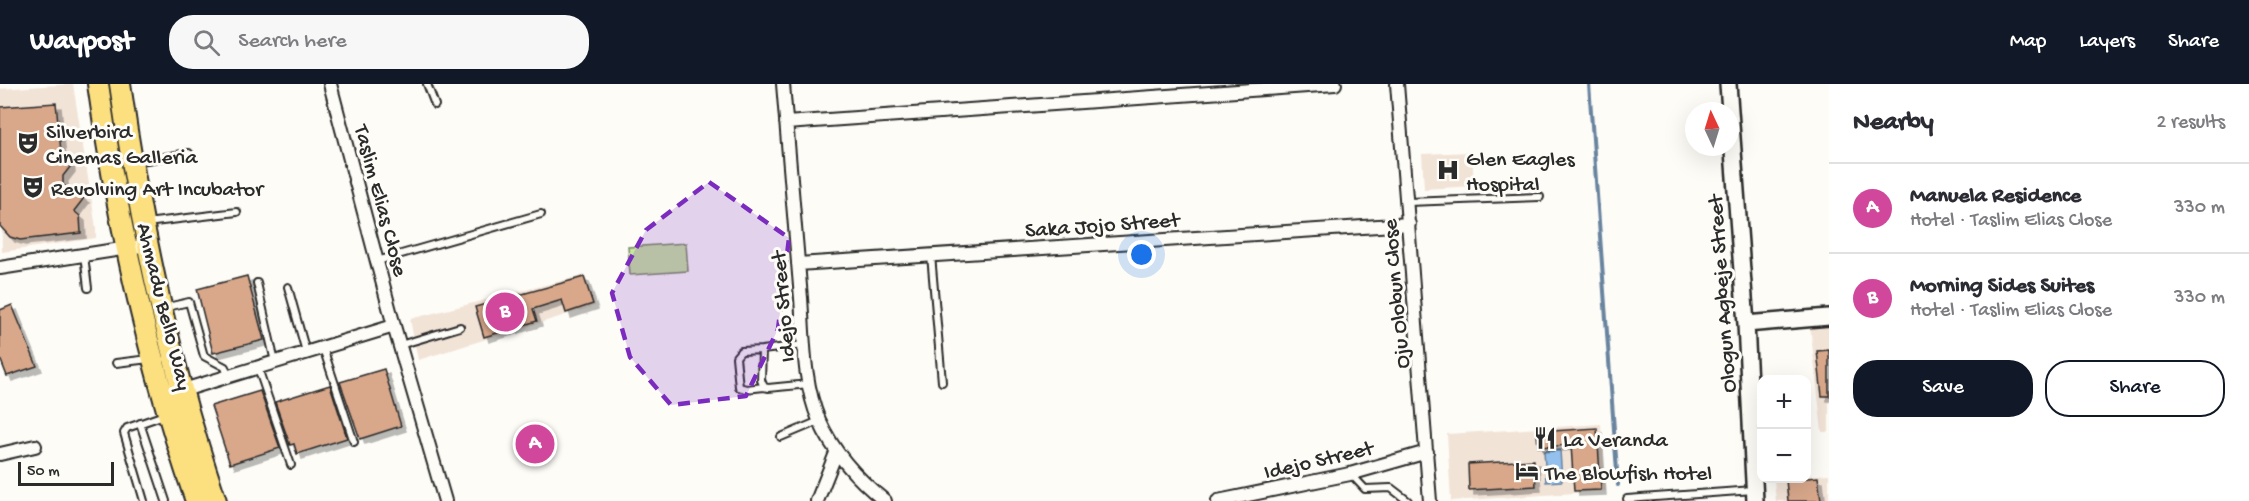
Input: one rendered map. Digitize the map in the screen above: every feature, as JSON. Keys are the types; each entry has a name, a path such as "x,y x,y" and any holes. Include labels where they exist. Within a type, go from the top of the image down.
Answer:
{"highway":[{"name":"Ahmadu Bello Way","path":"99,84 112,183 125,248 153,359 216,501"},
{"name":"Ahmadu Bello Way","path":"120,84 131,163 161,309 171,401 196,501"}],"street":[{"name":"Taslim Elias Close","path":"330,84 394,326 445,501"},
{"name":"Idejo Street","path":"783,84 809,384 819,421 836,453 862,483 885,501"},
{"path":"786,123 1335,84"},
{"name":"Oju Olobun Close","path":"1397,84 1430,501"},
{"name":"Ologun Agbeje Street","path":"1728,84 1746,324 1755,496"},
{"name":"Saka Jojo Street","path":"798,264 1409,224"},
{"path":"0,268 147,245"},
{"path":"1746,324 1829,317"},
{"path":"171,401 228,377 394,326"},
{"path":"0,454 35,446"},
{"name":"Idejo Street","path":"1218,501 1350,474 1427,452"},
{"path":"817,501 836,453"}],"lane":[{"path":"427,84 435,105"},
{"path":"131,163 189,153"},
{"path":"1407,202 1540,198"},
{"path":"142,223 237,212"},
{"path":"377,261 541,214"},
{"path":"84,255 88,288"},
{"path":"931,255 942,382"},
{"path":"257,283 275,363"},
{"path":"288,287 306,352"},
{"path":"161,309 189,302 204,356 225,367 228,377"},
{"path":"400,345 460,327"},
{"path":"805,345 741,351 736,357 739,387 746,389 809,384"},
{"path":"323,348 354,442"},
{"path":"762,350 761,380 764,387"},
{"path":"116,363 153,359"},
{"path":"258,368 291,465"},
{"path":"144,501 123,435 127,428 140,423 171,401"},
{"path":"781,437 819,421"},
{"path":"140,423 166,501"},
{"path":"1350,474 1365,489 1391,488 1408,501"},
{"path":"1627,499 1755,496"}],"highlighted area":[{"path":"709,182 789,238 778,329 746,396 671,405 630,357 612,293 646,230"}],"shaded area":[{"path":"73,84 96,238 2,252 0,89"},
{"name":"Glen Eagles Hospital","path":"1472,152 1474,186 1424,189 1422,154"},
{"path":"585,275 595,306 418,360 410,319"},
{"path":"1829,323 1829,432 1822,432 1810,325"},
{"name":"The Blowfish Hotel","path":"1601,424 1606,491 1451,501 1447,434"},
{"path":"1829,474 1829,501 1776,501 1774,483 1811,483 1811,476"}],"green space":[{"path":"686,243 688,271 630,275 628,247"}],"water":[{"path":"1560,450 1562,481 1546,482 1544,451"}],"building":[{"path":"56,103 61,151 69,158 70,167 63,176 63,185 84,198 74,211 80,216 81,233 20,240 10,237 0,226 0,107"},
{"path":"247,276 264,340 213,353 197,289"},
{"path":"584,277 593,304 566,313 562,300 533,309 537,321 484,337 475,307"},
{"path":"12,305 37,366 7,376 0,358 0,310"},
{"path":"1829,350 1829,396 1822,396 1817,351"},
{"path":"384,369 401,426 360,439 340,382"},
{"path":"330,385 347,438 297,454 294,444 290,445 275,402"},
{"path":"260,391 280,448 230,464 211,406"},
{"path":"1597,428 1601,490 1574,491 1571,445 1538,447 1537,432"},
{"path":"1534,460 1536,486 1469,490 1468,464"},
{"path":"1818,477 1821,501 1788,501 1786,483 1811,483 1811,478"}],"waterway":[{"path":"1589,84 1618,485"}],"place":[{"name":"Silverbird Cinemas Galleria","path":"28,143"},
{"name":"Glen Eagles Hospital","path":"1448,170"},
{"name":"Revolving Art Incubator","path":"33,187"},
{"name":"Morning Sides Suites","path":"505,312"},
{"name":"La Veranda","path":"1545,438"},
{"name":"Manuela Residence","path":"535,444"},
{"name":"The Blowfish Hotel","path":"1527,471"}]}
